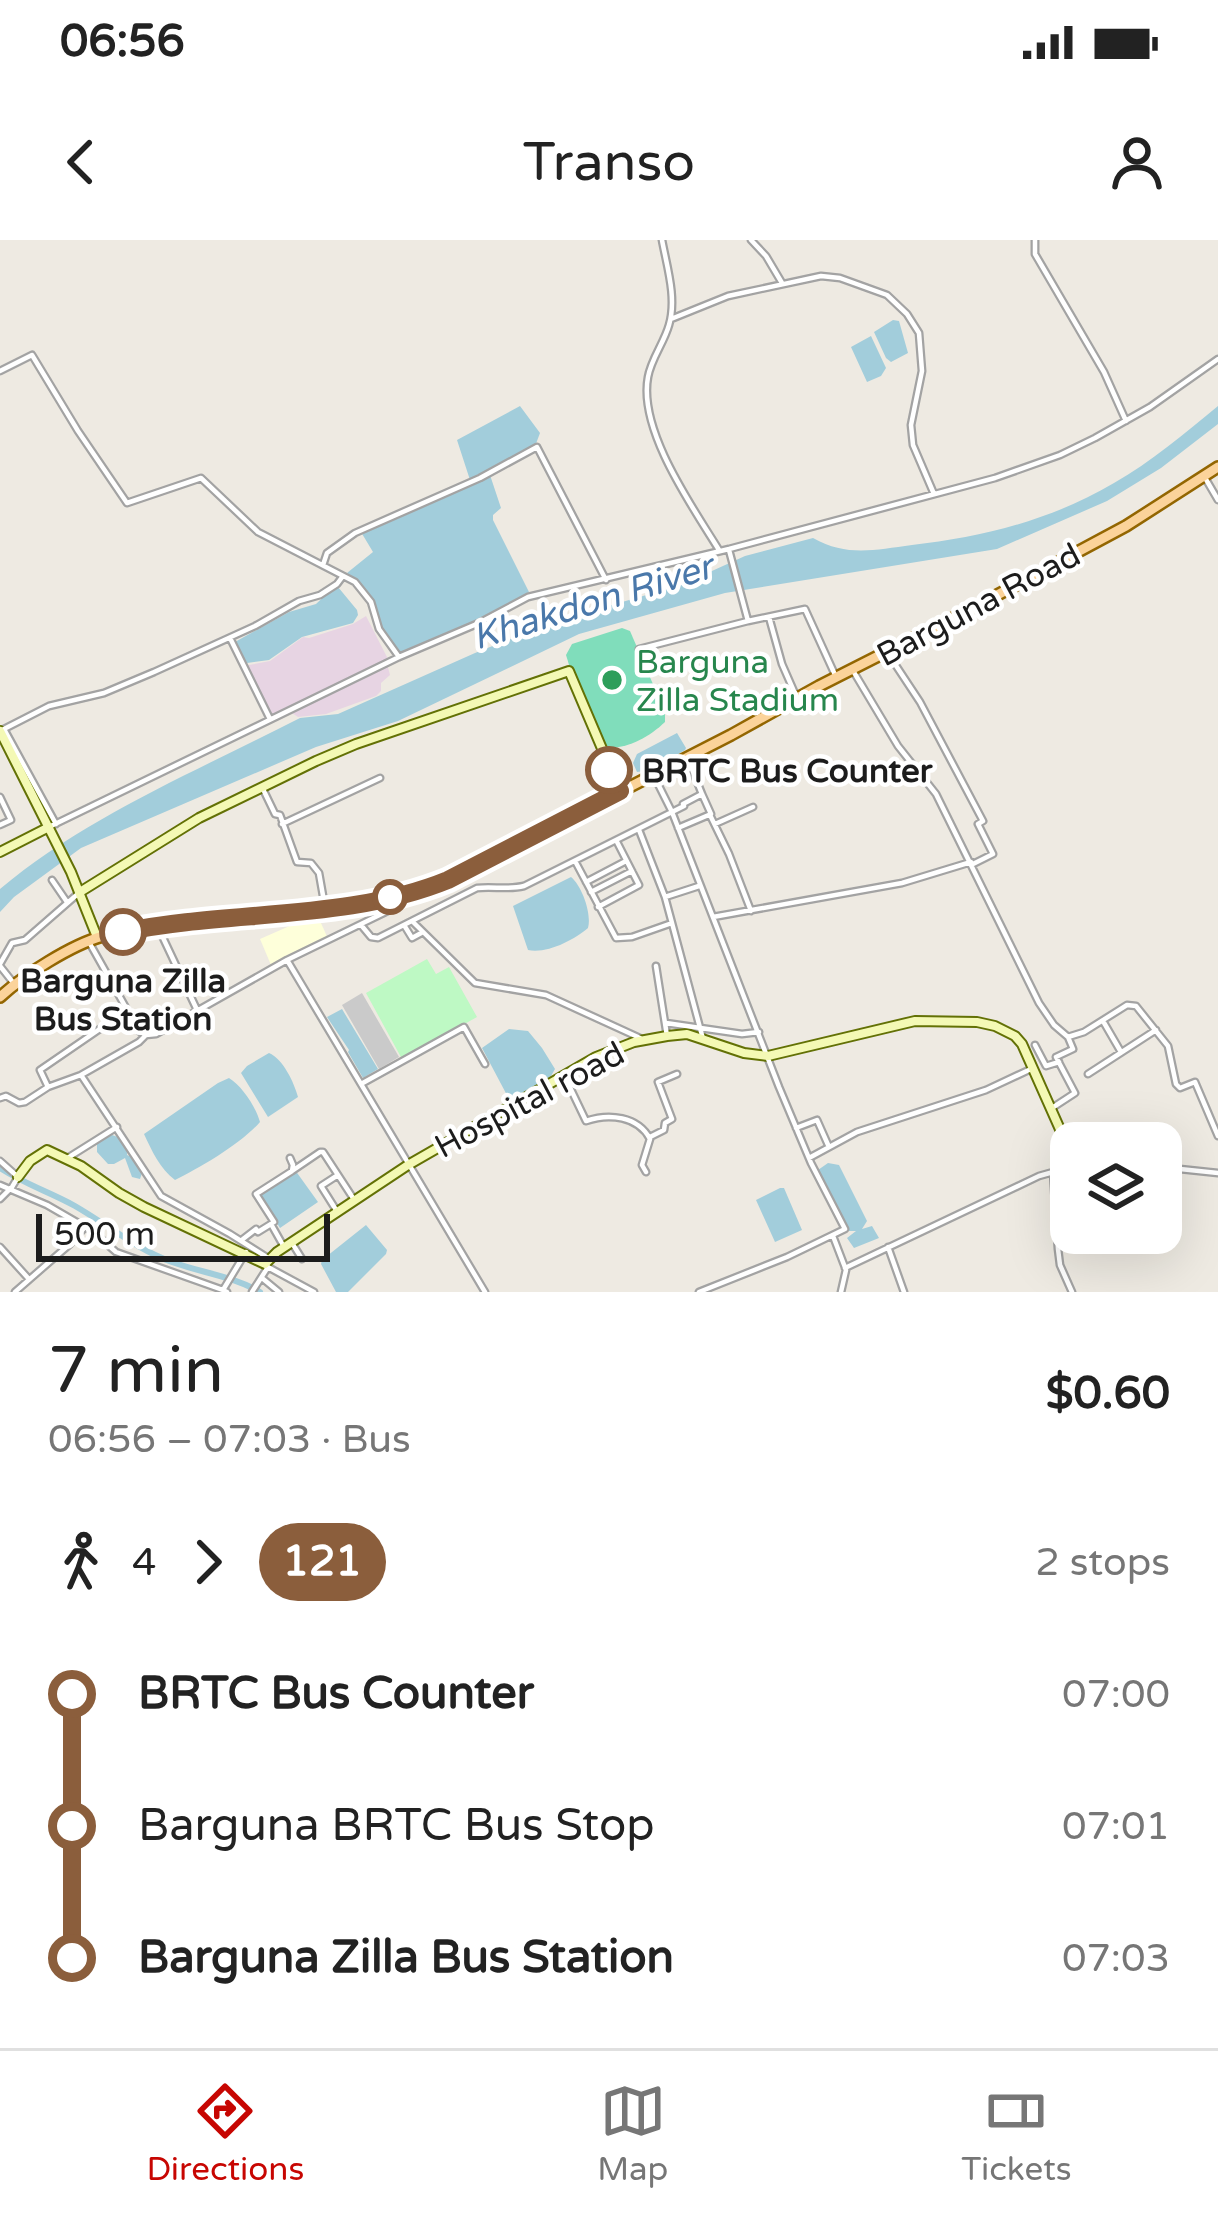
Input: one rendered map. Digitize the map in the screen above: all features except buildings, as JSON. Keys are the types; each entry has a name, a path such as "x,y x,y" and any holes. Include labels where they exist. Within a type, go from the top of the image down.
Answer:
{"main road":[{"name":"Barguna Road","path":"0,997 42,965 93,940 157,925 396,896 448,880 1126,526 1218,467"}],"street":[{"path":"674,240 663,242 671,319 647,380 653,425 664,458 718,550"},
{"path":"751,240 782,283"},
{"path":"1035,240 1035,254 1104,372 1126,421"},
{"path":"671,319 728,296 820,276 887,295 908,314 919,333 922,371 912,410 913,445 934,494"},
{"path":"0,371 32,355 127,503 201,478 258,532 356,582 398,657"},
{"path":"0,852 528,597 971,486 1060,455 1150,407 1218,359"},
{"path":"322,565 327,553 355,533 464,486 537,447 606,580"},
{"path":"1204,476 1218,500"},
{"path":"729,550 748,621"},
{"path":"146,1036 113,987 80,892 4,730 49,706 104,693 299,601 320,596 343,576"},
{"path":"639,649 805,609 836,677"},
{"path":"770,616 796,698"},
{"path":"230,636 270,719"},
{"path":"713,917 902,883 993,854 978,824 983,821 920,702 887,652"},
{"path":"852,669 898,746 936,794 1040,1003 1068,1037 1073,1049 1056,1057 1075,1093 1052,1108"},
{"path":"15,985 0,966 12,943 25,940 80,892 199,818 356,745 569,671 620,791"},
{"path":"0,731 4,750 53,829"},
{"path":"687,757 751,911"},
{"path":"653,774 796,1128 844,1228 699,1292"},
{"path":"282,824 380,778"},
{"path":"262,787 274,814 280,815 298,862 311,863 319,873 326,907"},
{"path":"362,926 378,938 477,888 524,886 702,794"},
{"path":"0,797 11,820 0,825"},
{"path":"715,824 753,807"},
{"path":"678,828 710,815"},
{"path":"638,829 665,897 703,1039"},
{"path":"598,907 639,885 616,840"},
{"path":"575,861 616,938 673,923"},
{"path":"586,882 626,861"},
{"path":"591,892 632,871"},
{"path":"52,880 67,902"},
{"path":"665,897 700,885"},
{"path":"0,1098 25,1102 81,1075 287,960 362,926 397,906 396,896"},
{"path":"408,923 476,983 546,995 633,1038 648,1039"},
{"path":"408,923 412,938 423,932"},
{"path":"157,925 198,1012"},
{"path":"287,960 485,1292"},
{"path":"656,966 666,1029 759,1032"},
{"path":"113,987 131,978"},
{"path":"1068,1037 1127,1005 1136,1006 1168,1046 1176,1084 1180,1088 1195,1082 1218,1136"},
{"path":"48,1087 40,1070 126,1011"},
{"path":"1103,1021 1122,1052"},
{"name":"Hospital road","path":"266,1263 408,1165 596,1057 666,1029 768,1056 899,1023 977,1022 1015,1036 1058,1122"},
{"path":"361,1084 464,1027 485,1064"},
{"path":"1088,1074 1156,1030"},
{"path":"1035,1045 1046,1066 1059,1062"},
{"path":"809,1158 857,1132 986,1090 1034,1068"},
{"path":"81,1075 166,1201 242,1240 247,1250"},
{"path":"564,1075 586,1121 615,1115 640,1125 650,1136"},
{"path":"650,1136 664,1130 672,1119 658,1082 677,1075"},
{"path":"796,1128 817,1120 829,1147"},
{"path":"66,1159 117,1127"},
{"path":"646,1172 643,1162 650,1136"},
{"path":"0,1198 44,1150 131,1200 247,1250 314,1292"},
{"path":"242,1240 274,1222 256,1194 320,1152 355,1201"},
{"path":"290,1158 292,1171"},
{"path":"0,1162 17,1177"},
{"path":"1182,1169 1218,1173"},
{"path":"845,1268 1050,1173"},
{"path":"338,1175 321,1186 338,1213"},
{"path":"0,1185 47,1205 136,1262 225,1291 247,1250"},
{"path":"271,1225 302,1259"},
{"path":"15,1292 85,1227"},
{"path":"832,1236 847,1277 841,1292"},
{"path":"0,1247 28,1279"},
{"path":"888,1247 904,1292"},
{"path":"1059,1254 1072,1292"},
{"path":"252,1292 266,1263"},
{"path":"262,1277 279,1292"},
{"path":"723,1282 728,1292"}],"shaded area":[{"path":"366,616 388,659 269,717 244,666 270,661 303,637"},
{"path":"387,664 390,675 376,696 326,714 298,717 292,713"},
{"path":"317,914 329,941 271,965 260,939"},
{"path":"362,993 399,1057 379,1069 342,1005"}],"green space":[{"name":"Barguna Zilla Stadium","path":"622,628 630,631 665,722 636,742 601,747 566,655 572,644"},
{"path":"427,959 436,974 449,967 477,1017 402,1059 366,993"}],"water":[{"path":"899,321 908,353 891,362 874,332"},
{"path":"871,336 886,368 867,382 851,347"},
{"path":"520,406 540,433 534,449 470,480 457,440"},
{"path":"1218,406 1218,424 1161,468 1107,501 997,549 725,593 579,634 398,721 316,747 81,848 0,912 0,889 69,839 300,718 338,714 553,622 681,585 745,556 813,538 849,550 885,549 964,537 1041,517 1128,475"},
{"path":"490,475 501,508 493,520 529,592 399,654 379,627 365,589 347,573 373,552 361,532"},
{"path":"338,587 357,610 353,623 302,637 269,660 247,663 235,642 289,612 316,604"},
{"path":"677,733 685,750 652,770 637,772 633,763 637,754"},
{"path":"571,877 585,901 588,928 560,945 528,950 513,906"},
{"path":"342,1009 378,1069 363,1078 327,1017"},
{"path":"509,1029 528,1031 555,1069 513,1099 482,1048"},
{"path":"269,1053 287,1072 298,1097 268,1117 241,1073"},
{"path":"229,1078 248,1097 260,1122 220,1154 175,1180 144,1134"},
{"path":"112,1135 124,1142 127,1155 137,1162 140,1179 132,1177 125,1158 108,1164 97,1152 97,1142"},
{"path":"828,1163 839,1165 867,1221 862,1229 872,1226 879,1238 854,1248 847,1238 856,1231 849,1231 818,1174"},
{"path":"295,1170 318,1202 280,1228 259,1195"},
{"path":"780,1188 802,1230 775,1242 756,1200"},
{"path":"366,1225 386,1254 348,1292 336,1292 322,1260"}],"waterway":[{"path":"0,1168 159,1257 260,1292"}],"bus line":[{"name":"121","path":"123,932 345,905 423,890 620,791 609,770"}],"place":[{"name":"Barguna Zilla Stadium","path":"612,680"},
{"name":"BRTC Bus Counter","path":"609,770"},
{"name":"Barguna Zilla Bus Station","path":"123,932"}],"water label":[{"name":"Khakdon River","path":"592,601"}]}
